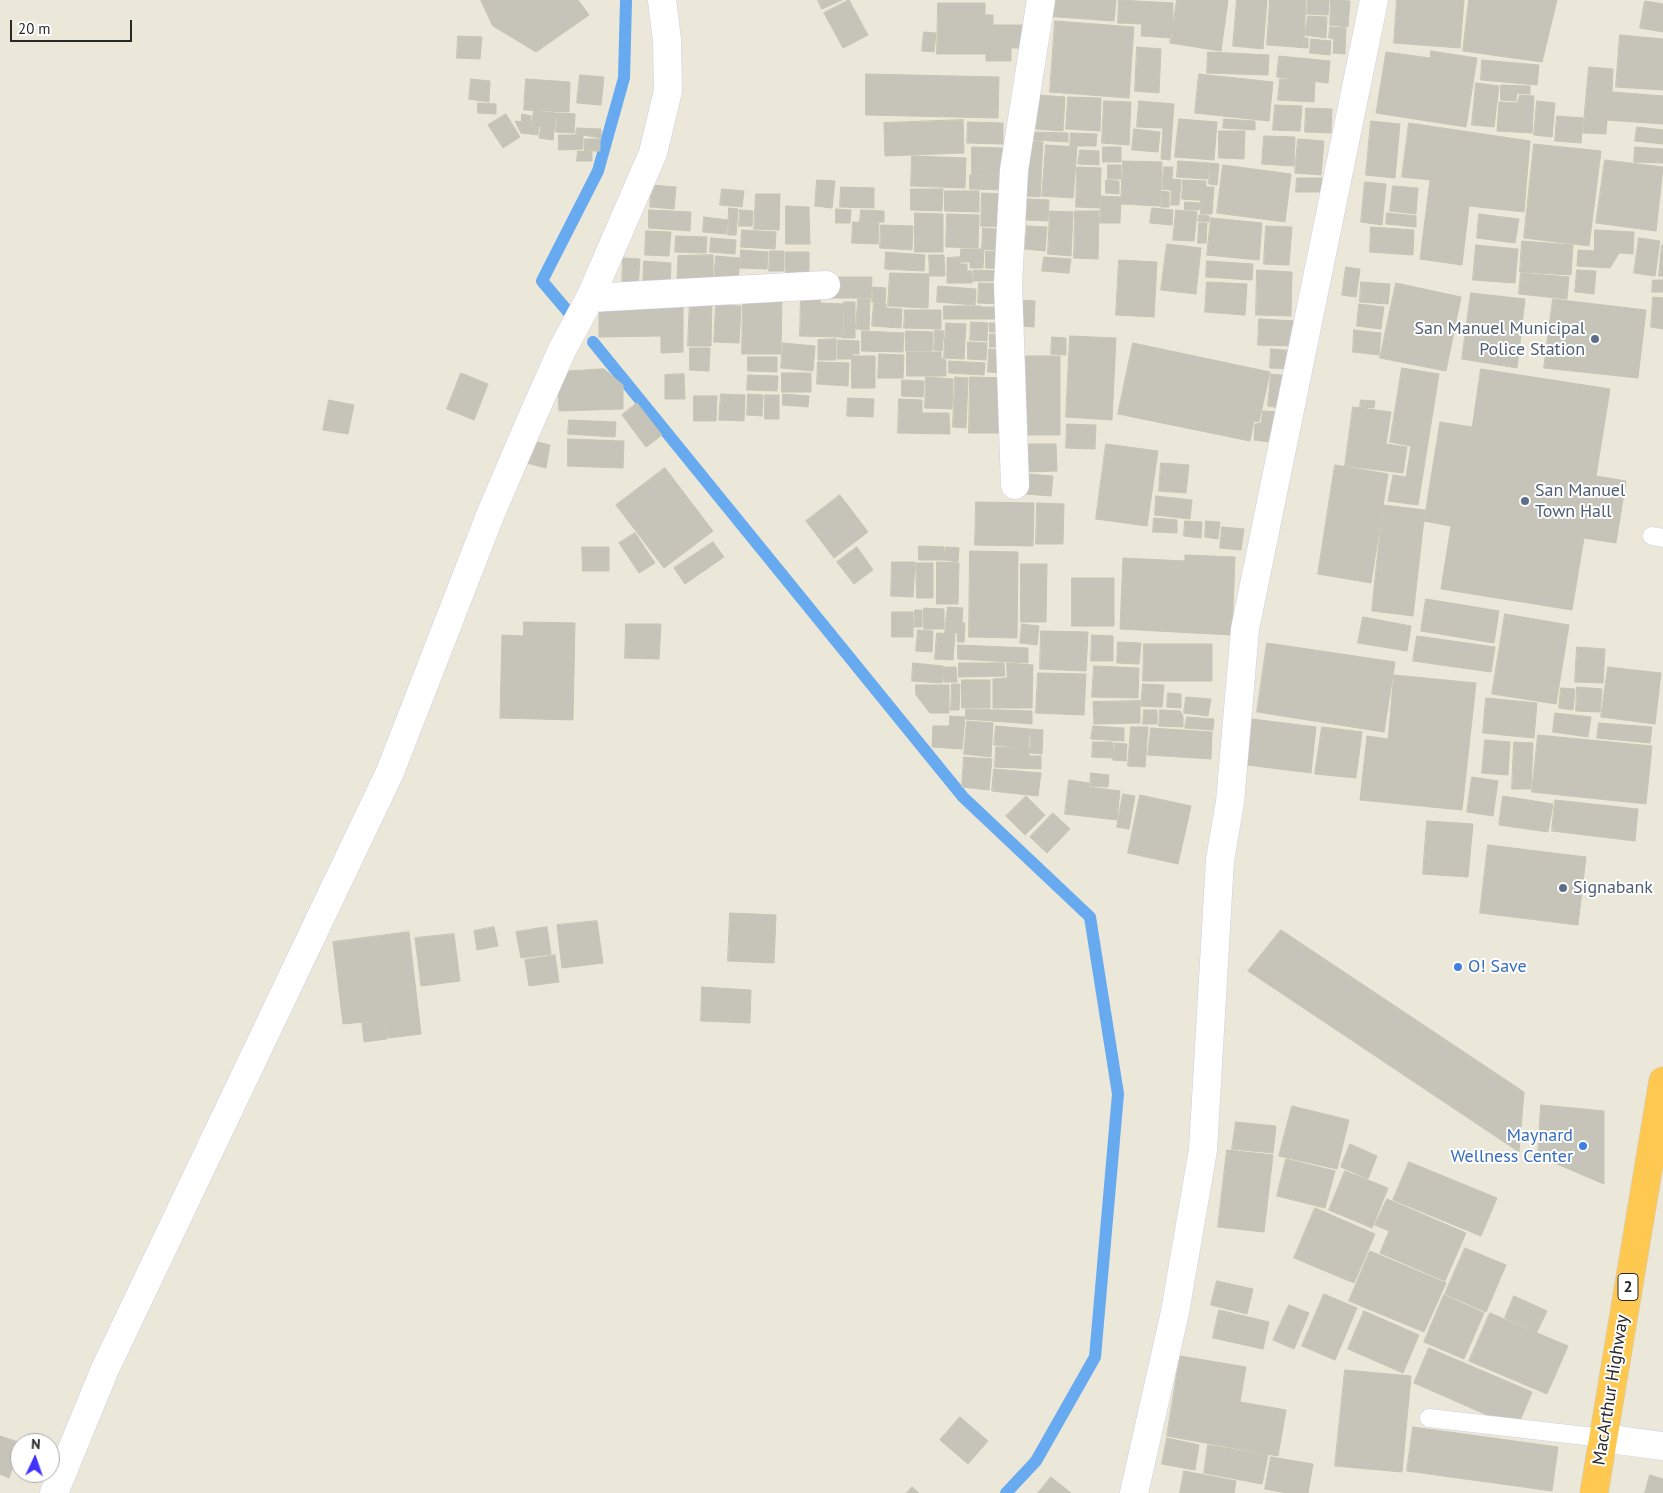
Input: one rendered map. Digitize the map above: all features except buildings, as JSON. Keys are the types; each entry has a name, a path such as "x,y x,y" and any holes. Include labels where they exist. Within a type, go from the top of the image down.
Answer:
{"highway":[{"name":"MacArthur Highway","path":"1594,1493 1663,1081"}],"street":[{"path":"54,1493 104,1369 390,772 511,467 562,350 590,298 653,153 668,91 667,40 662,0"},
{"path":"1015,485 1008,284 1014,170 1041,0"},
{"path":"1134,1493 1161,1380 1190,1230 1203,1150 1220,860 1230,802 1245,629 1374,0"},
{"path":"590,298 826,285"},
{"path":"1604,1438 1663,1446"}],"lane":[{"path":"1429,1418 1604,1438"}],"waterway":[{"path":"570,314 542,281 598,171 624,78 626,0"},
{"path":"593,342 963,797 1090,917 1118,1094 1095,1357 1036,1461 1006,1493"}],"place":[{"name":"San Manuel Municipal Police Station","path":"1595,339"},
{"name":"San Manuel Town Hall","path":"1525,501"},
{"name":"Signabank","path":"1563,888"},
{"name":"O! Save","path":"1458,967"},
{"name":"Maynard Wellness Center","path":"1583,1146"}]}
